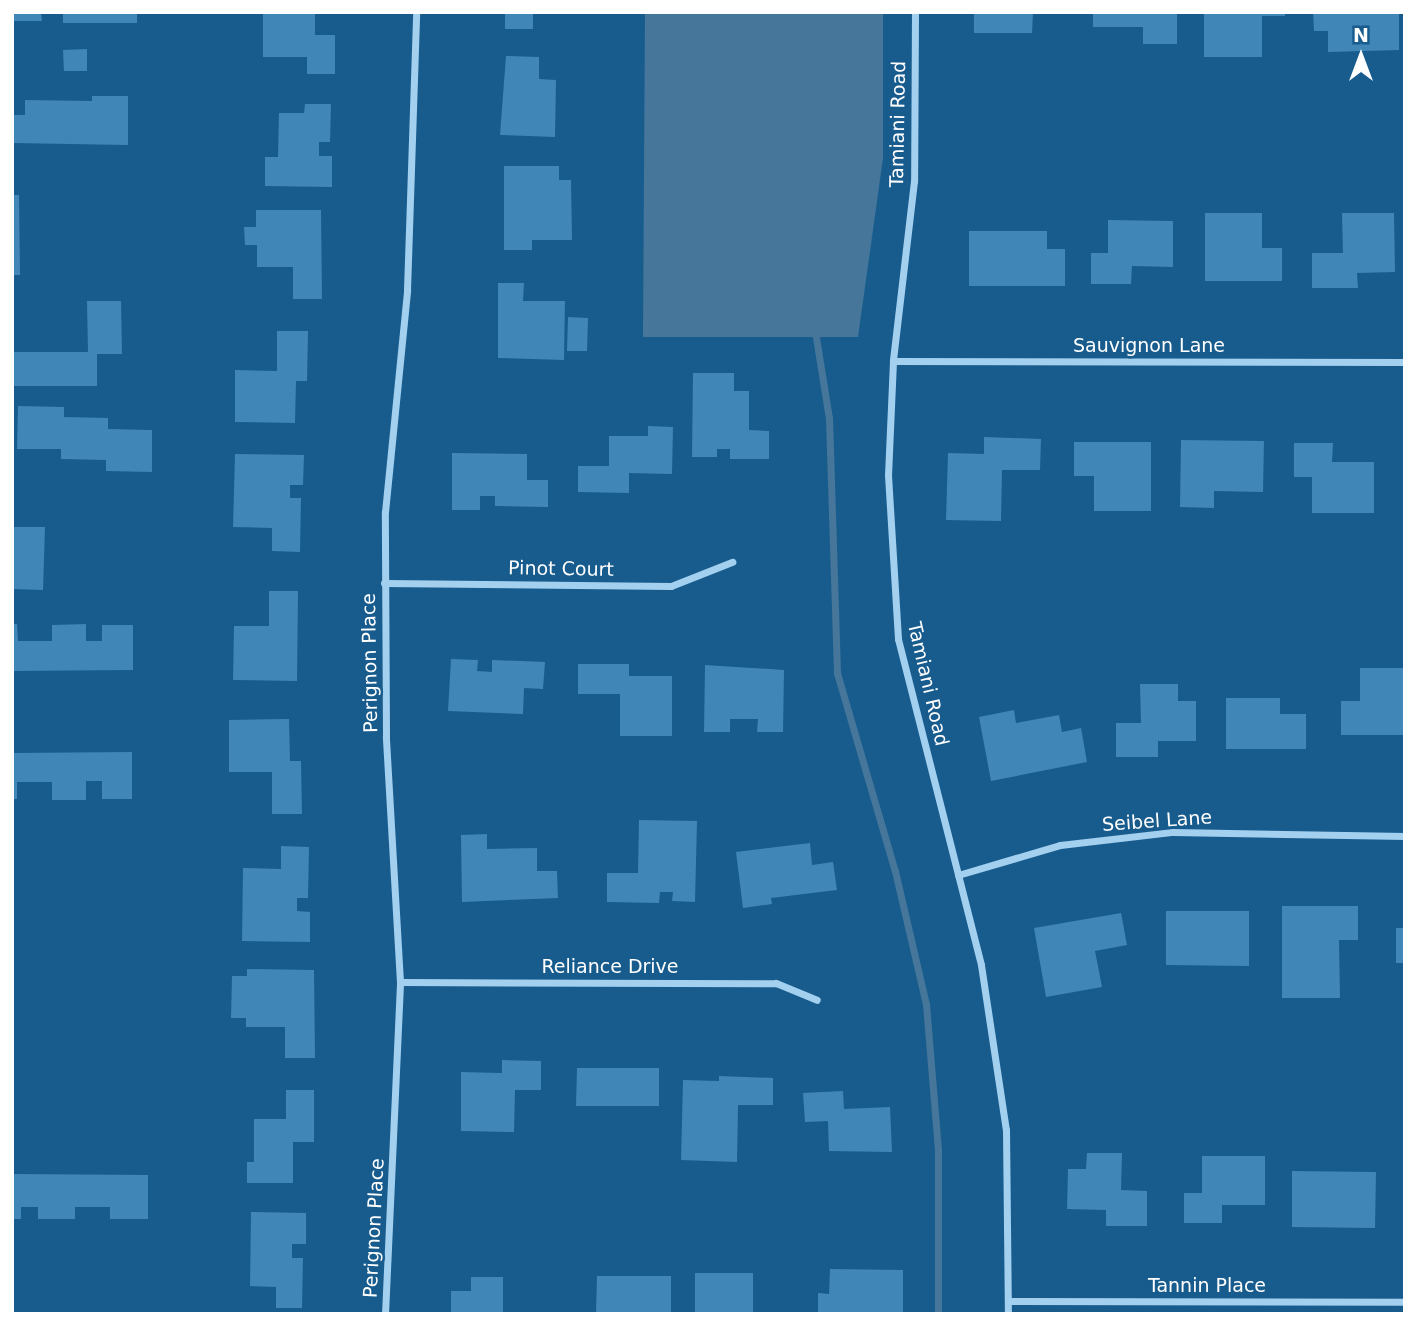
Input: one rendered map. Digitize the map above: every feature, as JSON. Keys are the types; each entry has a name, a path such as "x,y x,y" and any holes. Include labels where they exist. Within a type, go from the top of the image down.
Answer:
{"street":[{"name":"Perignon Place","path":"385,1314 400,982 386,736 385,512 407,290 416,12"},
{"name":"Tamiani Road","path":"915,12 914,181 893,361 888,475 898,639 981,965 1006,1130 1008,1314"},
{"name":"Sauvignon Lane","path":"893,361 1405,362"},
{"name":"Pinot Court","path":"384,583 671,586 732,562"},
{"name":"Seibel Lane","path":"958,875 1060,845 1173,832 1405,836"},
{"name":"Reliance Drive","path":"400,982 776,983 817,1000"},
{"name":"Tannin Place","path":"1008,1301 1405,1303"}],"water":[{"path":"645,12 883,12 883,158 858,337 643,337"}],"building":[{"path":"12,12 41,12 42,21 12,21"},
{"path":"63,12 137,12 137,23 63,23"},
{"path":"263,12 315,12 315,35 335,35 335,74 307,74 307,57 263,57"},
{"path":"505,12 533,12 533,29 505,29"},
{"path":"974,12 1033,12 1032,33 974,33"},
{"path":"1093,12 1177,12 1177,44 1143,44 1143,27 1093,27"},
{"path":"1204,12 1285,12 1285,16 1262,16 1262,57 1204,57"},
{"path":"1313,12 1399,12 1399,50 1328,52 1328,31 1314,31"},
{"path":"87,49 87,71 64,71 63,50"},
{"path":"506,56 539,57 539,79 556,80 555,137 500,135"},
{"path":"92,96 128,96 128,145 12,143 12,115 25,115 25,100 92,101"},
{"path":"305,104 331,104 330,142 319,142 319,156 332,156 332,187 265,186 265,157 278,157 279,113 304,113"},
{"path":"504,166 559,166 559,180 571,180 572,240 532,240 532,250 504,250"},
{"path":"12,195 19,195 20,275 12,275"},
{"path":"256,210 321,210 322,299 293,299 293,267 257,267 257,245 245,245 244,227 256,227"},
{"path":"1205,213 1262,213 1262,248 1282,248 1282,281 1205,281"},
{"path":"1342,213 1394,213 1395,272 1357,273 1358,288 1312,288 1312,253 1343,253"},
{"path":"1108,220 1173,221 1173,267 1132,266 1131,284 1091,284 1091,253 1108,253"},
{"path":"969,231 1047,231 1047,249 1065,249 1065,286 969,286"},
{"path":"498,283 524,283 523,301 565,301 564,360 498,358"},
{"path":"87,301 121,301 122,354 97,354 97,386 12,386 12,352 88,352"},
{"path":"568,317 588,318 587,351 567,351"},
{"path":"277,331 308,331 307,381 296,381 295,423 235,422 235,370 277,371"},
{"path":"693,373 734,373 734,391 749,391 749,430 769,431 769,459 730,459 730,449 717,449 717,457 692,457"},
{"path":"18,406 64,407 64,417 108,418 108,429 152,430 152,472 106,471 106,460 61,459 61,449 17,449"},
{"path":"648,426 673,427 672,474 629,473 629,493 578,492 578,466 609,466 609,436 648,436"},
{"path":"984,437 1041,439 1040,470 1002,470 1001,521 946,520 948,453 984,454"},
{"path":"1181,440 1264,441 1263,492 1214,491 1214,508 1180,507"},
{"path":"1074,442 1151,442 1151,511 1094,511 1094,476 1074,476"},
{"path":"1294,443 1333,443 1332,462 1374,462 1374,513 1312,513 1312,477 1294,477"},
{"path":"452,453 527,454 527,480 548,480 548,507 495,506 495,496 480,496 480,510 452,510"},
{"path":"235,454 304,455 303,485 290,485 290,498 301,498 300,552 272,551 272,528 233,527"},
{"path":"12,527 45,527 43,590 12,589"},
{"path":"269,591 298,591 297,681 233,680 234,626 269,626"},
{"path":"12,624 17,624 18,641 52,641 52,625 86,624 86,641 102,641 102,625 133,625 133,670 12,671"},
{"path":"451,659 478,660 477,671 492,672 492,660 545,662 543,689 524,688 523,714 448,711"},
{"path":"578,664 629,664 629,676 672,676 672,736 620,736 620,694 578,694"},
{"path":"705,665 784,670 783,732 757,732 758,719 730,719 730,732 704,732"},
{"path":"1360,668 1405,668 1405,735 1341,735 1341,701 1360,701"},
{"path":"1140,684 1178,684 1178,701 1196,701 1196,741 1158,741 1158,757 1116,757 1116,723 1141,723"},
{"path":"1226,698 1280,698 1280,714 1306,714 1306,749 1226,749"},
{"path":"1014,710 1016,723 1059,715 1062,732 1081,728 1087,762 991,781 979,717"},
{"path":"289,719 290,761 301,761 302,814 272,814 272,772 229,772 229,720"},
{"path":"132,752 132,799 102,799 102,781 86,781 86,800 52,800 52,782 17,782 17,799 12,799 12,753"},
{"path":"639,820 697,821 695,902 672,901 673,892 660,892 659,903 607,902 607,873 638,873"},
{"path":"487,834 487,849 537,848 537,871 557,871 558,898 462,902 461,835"},
{"path":"810,843 812,865 833,862 837,890 771,898 772,904 743,908 736,852"},
{"path":"281,846 309,847 308,898 297,898 297,911 310,912 310,942 242,941 243,868 281,869"},
{"path":"1282,906 1358,906 1358,940 1339,940 1340,998 1282,998"},
{"path":"1166,911 1249,911 1249,966 1166,965"},
{"path":"1121,913 1127,945 1095,951 1102,987 1046,997 1034,928"},
{"path":"1396,928 1405,928 1405,963 1396,963"},
{"path":"247,969 314,970 315,1058 285,1058 285,1027 246,1027 246,1018 231,1018 232,976 247,976"},
{"path":"502,1060 541,1061 541,1090 515,1090 514,1132 461,1131 461,1072 502,1073"},
{"path":"577,1068 659,1068 659,1106 576,1106"},
{"path":"719,1076 773,1078 773,1105 738,1105 737,1162 681,1160 683,1080 719,1081"},
{"path":"286,1090 314,1090 314,1142 293,1142 293,1183 247,1183 247,1162 254,1162 254,1119 286,1119"},
{"path":"843,1091 844,1109 890,1107 892,1152 829,1151 828,1121 805,1122 803,1093"},
{"path":"1087,1153 1122,1153 1121,1190 1147,1191 1147,1226 1106,1226 1106,1210 1067,1209 1068,1169 1086,1169"},
{"path":"1202,1156 1265,1156 1265,1205 1222,1205 1222,1223 1184,1223 1184,1193 1202,1193"},
{"path":"1292,1171 1376,1172 1375,1228 1292,1227"},
{"path":"12,1174 148,1175 148,1219 110,1219 110,1207 75,1207 75,1219 38,1219 38,1207 21,1207 21,1219 12,1219"},
{"path":"251,1212 306,1213 306,1244 292,1244 292,1258 303,1258 302,1308 276,1308 276,1287 250,1286"},
{"path":"830,1269 903,1270 903,1314 818,1314 818,1293 829,1294"},
{"path":"695,1273 753,1273 753,1314 695,1314"},
{"path":"597,1276 671,1276 671,1314 596,1314"},
{"path":"471,1277 503,1277 503,1314 451,1314 451,1291 471,1291"}],"waterway":[{"path":"815,331 829,418 837,673 895,871 926,1004 938,1149 938,1314"}]}
